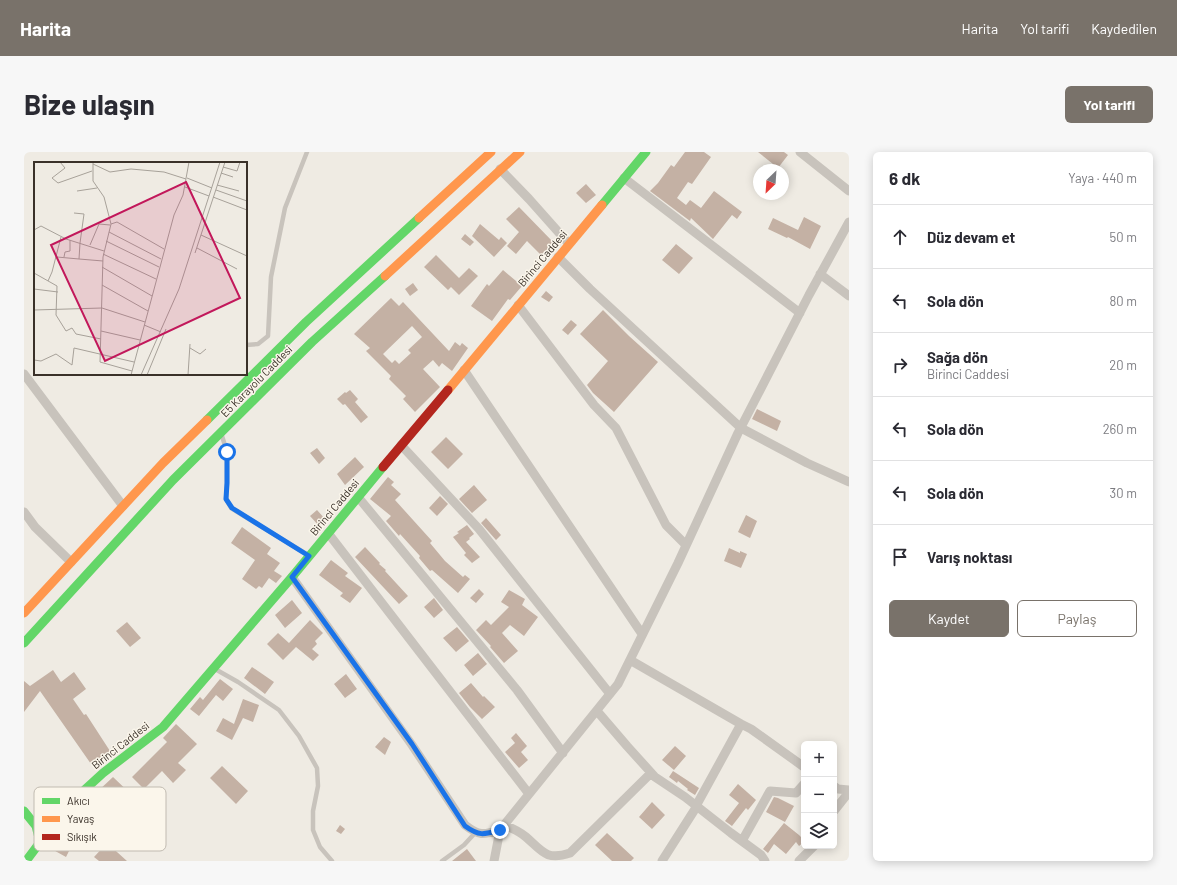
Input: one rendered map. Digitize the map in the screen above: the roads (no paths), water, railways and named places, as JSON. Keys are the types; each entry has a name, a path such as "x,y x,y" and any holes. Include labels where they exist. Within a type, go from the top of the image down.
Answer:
{"main road":[{"name":"E5 Karayolu Caddesi","path":"24,613 163,462 306,322 491,152"},
{"name":"E5 Karayolu Caddesi","path":"24,643 173,480 312,342 520,152"},
{"name":"Birinci Caddesi","path":"88,787 103,773 163,727 292,577 646,152"},
{"path":"24,811 34,824"},
{"name":"Birinci Caddesi","path":"26,861 34,850"}],"street":[{"path":"800,152 849,191"},
{"path":"500,169 569,244"},
{"path":"624,178 800,313"},
{"path":"494,861 502,828 618,684 741,428 820,274 849,222"},
{"path":"558,257 590,289 741,428 807,463 849,482"},
{"path":"820,274 849,296"},
{"path":"518,305 594,405 616,428 666,525 686,545"},
{"path":"464,370 642,634"},
{"path":"24,374 123,506"},
{"path":"401,445 479,529 610,694"},
{"path":"358,497 517,690 563,753"},
{"path":"24,512 35,527 71,562"},
{"path":"328,533 529,794"},
{"path":"292,577 412,744 465,826 475,833 487,834 502,828 517,831 525,836 544,855 549,858 561,858 570,853 651,773"},
{"path":"630,660 751,729 801,765"},
{"path":"597,711 655,777 696,806 761,856 765,861"},
{"path":"662,861 696,806 741,724"},
{"path":"742,842 770,791 796,793 801,787"},
{"path":"837,788 849,791 837,807"},
{"path":"799,861 811,849"}],"lane":[{"path":"247,345 258,344 268,336 271,277 285,208 307,152"},
{"path":"221,433 227,452 226,499 232,508 309,556"},
{"path":"214,668 238,682 279,710 299,736 317,768 318,786 313,811 313,830 320,847 332,861"},
{"path":"442,861 464,845 475,833"}]}
